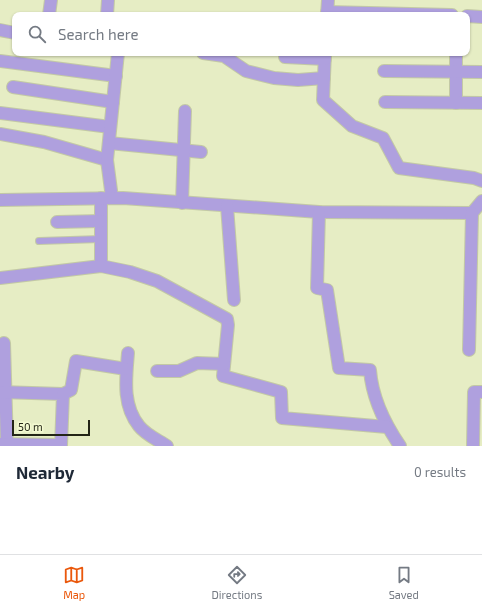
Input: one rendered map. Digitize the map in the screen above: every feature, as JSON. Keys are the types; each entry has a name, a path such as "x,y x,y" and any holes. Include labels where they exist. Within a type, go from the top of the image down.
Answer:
{"street":[{"path":"49,12 51,0"},
{"path":"106,12 108,0"},
{"path":"327,9 390,12"},
{"path":"470,16 482,17"},
{"path":"0,30 12,32"},
{"path":"101,266 101,221 106,198 107,160 118,56"},
{"path":"224,56 246,71 274,78 298,80 324,78"},
{"path":"285,57 325,56 323,100 352,126 383,138 399,168 474,178 482,181"},
{"path":"456,56 456,103"},
{"path":"0,61 116,76"},
{"path":"384,71 482,72"},
{"path":"13,87 113,102"},
{"path":"385,102 482,103"},
{"path":"182,203 185,111"},
{"path":"0,113 110,127"},
{"path":"0,134 44,142 107,160"},
{"path":"109,143 184,152 201,152"},
{"path":"0,200 106,198 318,212 472,213"},
{"path":"469,350 472,213 482,201"},
{"path":"227,206 234,300"},
{"path":"318,212 317,288 327,290 339,368 370,370 371,382 387,427 400,446"},
{"path":"56,222 101,221"},
{"path":"0,278 101,266 130,272 157,281 227,319 228,325 222,373 226,377 281,392 281,415 285,419 387,427"},
{"path":"4,342 4,445 61,446 63,394"},
{"path":"128,353 125,389 133,416 139,426 167,446"},
{"path":"3,392 63,394 71,390 76,361 126,369"},
{"path":"157,371 178,371 197,363 224,364"},
{"path":"473,446 474,392 482,392"}],"lane":[{"path":"39,241 101,239"}]}
